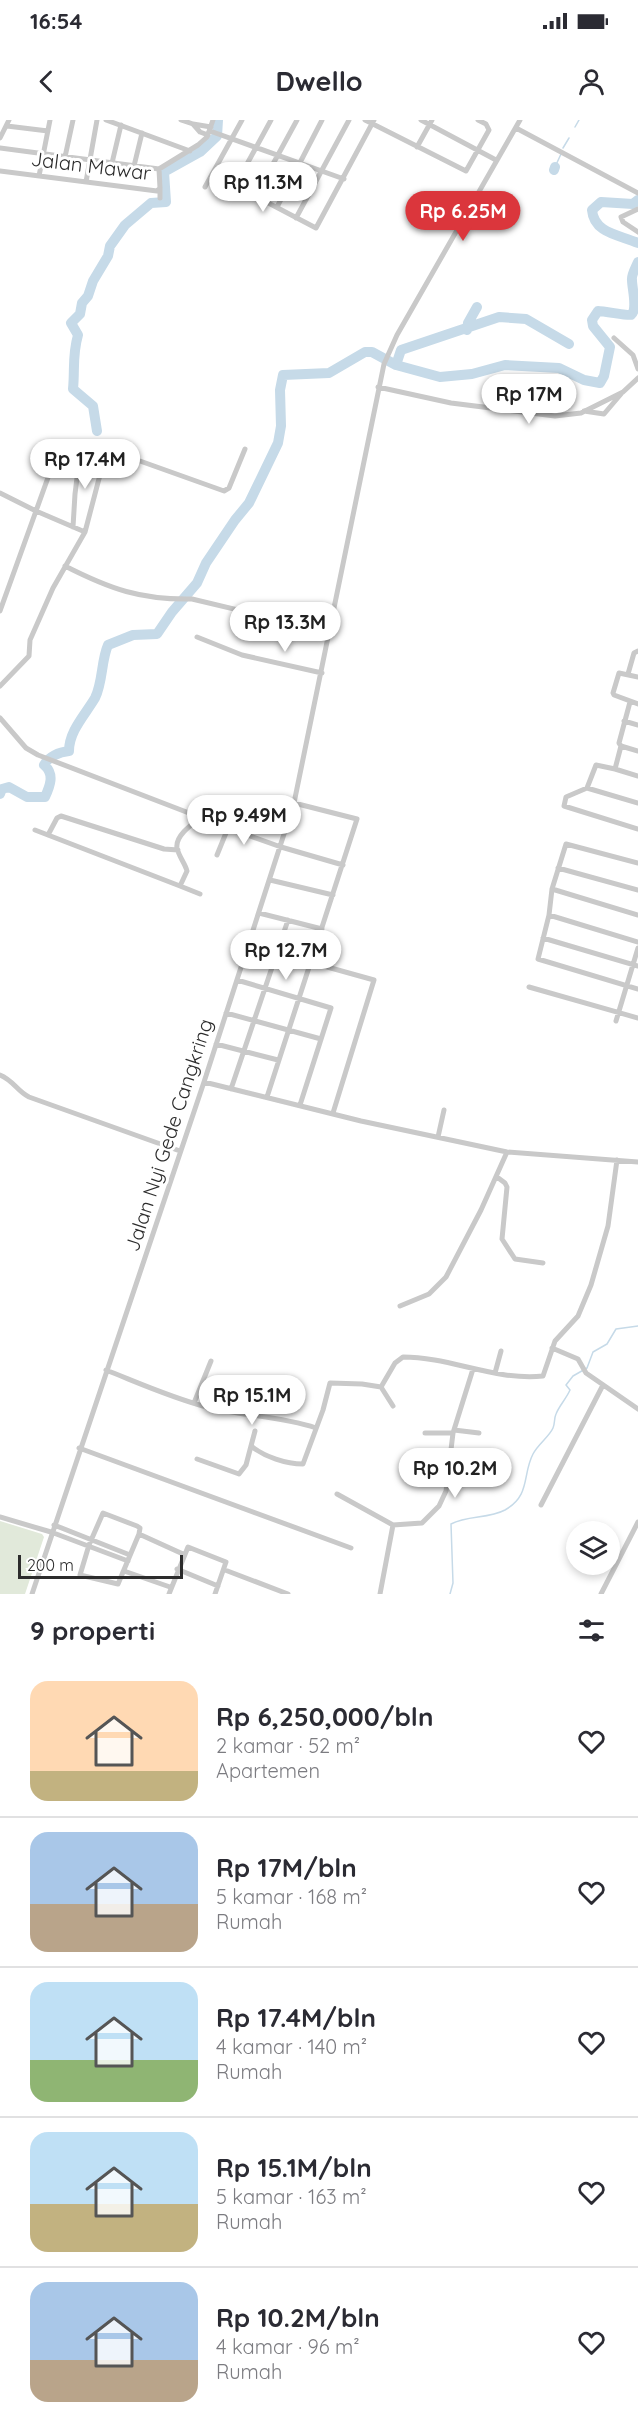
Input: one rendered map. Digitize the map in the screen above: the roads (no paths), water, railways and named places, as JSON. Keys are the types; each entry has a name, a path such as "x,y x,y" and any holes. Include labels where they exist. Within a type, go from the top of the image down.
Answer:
{"street":[{"path":"39,176 50,120"},
{"path":"65,156 73,120"},
{"path":"86,182 88,160 97,120"},
{"path":"106,120 190,151"},
{"path":"181,120 212,129 222,135 344,179"},
{"path":"205,187 242,120"},
{"path":"235,186 271,120"},
{"path":"255,197 297,120"},
{"path":"277,207 322,120"},
{"path":"296,218 349,120"},
{"path":"364,120 373,122 466,171 489,129 478,120"},
{"path":"422,120 431,122 496,160"},
{"name":"Jalan Nyi Gede Cangkring","path":"32,1594 204,1082 294,803 384,364 520,120"},
{"path":"213,174 316,228 373,122"},
{"path":"417,147 431,122"},
{"path":"0,137 8,123 48,131"},
{"path":"194,124 203,134 212,129"},
{"path":"112,163 120,125"},
{"path":"516,128 638,194"},
{"path":"0,148 159,169 190,151 212,129"},
{"path":"134,166 142,133"},
{"name":"Jalan Mawar","path":"0,171 157,191 160,188 159,169"},
{"path":"160,188 160,198"},
{"path":"638,209 621,217 623,222 638,232"},
{"path":"614,338 633,355 638,369"},
{"path":"584,411 604,414 638,378"},
{"path":"378,387 451,403 565,416 584,411 623,392"},
{"path":"0,686 30,656 30,640 65,566 85,532 107,451 224,491 229,488 245,449"},
{"path":"0,611 56,456 62,454 76,459 80,465 73,527"},
{"path":"0,493 85,532"},
{"path":"65,566 117,590 174,599 192,599 330,632"},
{"path":"197,637 239,654 322,673"},
{"path":"628,674 634,653 638,651"},
{"path":"638,676 621,672 618,674 613,694 638,704"},
{"path":"615,769 630,702"},
{"path":"0,718 26,748 49,759 203,819 281,847 343,865"},
{"path":"624,721 638,726"},
{"path":"621,746 638,751"},
{"path":"587,788 596,765 638,776"},
{"path":"638,803 587,788 566,797 564,808 638,829"},
{"path":"267,1097 357,819 294,803"},
{"path":"48,835 57,818 61,816 164,849 178,850"},
{"path":"180,886 187,869 178,850 179,839 203,819"},
{"path":"217,855 228,828"},
{"path":"35,830 200,894"},
{"path":"638,863 568,843 565,845 552,889 549,915 538,957 539,961 638,989"},
{"path":"558,868 638,890"},
{"path":"270,880 333,895"},
{"path":"552,889 638,915"},
{"path":"259,913 322,929"},
{"path":"549,915 638,942"},
{"path":"231,1089 288,920"},
{"path":"543,938 635,966"},
{"path":"249,945 374,981 333,1113"},
{"path":"616,1021 635,966 638,948"},
{"path":"237,980 331,1008 300,1105"},
{"path":"529,987 638,1018"},
{"path":"226,1013 288,1028 321,1039"},
{"path":"216,1044 278,1060"},
{"path":"0,1075 10,1079 21,1093 180,1151"},
{"path":"204,1082 507,1152 638,1162"},
{"path":"438,1137 444,1110"},
{"path":"400,1306 429,1294 447,1277 497,1177 507,1152"},
{"path":"381,1387 395,1363 403,1357 430,1358 473,1369 521,1377 543,1376 558,1336 578,1316 591,1285 608,1226 617,1160"},
{"path":"497,1177 507,1187 502,1239 504,1245 515,1259 543,1263"},
{"path":"552,1348 579,1361 586,1373 638,1409"},
{"path":"495,1373 501,1351"},
{"path":"194,1403 211,1361"},
{"path":"337,1494 393,1526 416,1524 427,1520 443,1498 453,1431 473,1369"},
{"path":"106,1370 208,1407 291,1420 316,1428"},
{"path":"251,1446 259,1452 289,1464 303,1464 330,1383 363,1383 381,1387 393,1406"},
{"path":"541,1504 603,1385"},
{"path":"197,1459 239,1474 246,1465 255,1431"},
{"path":"425,1433 453,1431 479,1434"},
{"path":"80,1448 351,1548"},
{"path":"449,1469 489,1474"},
{"path":"104,1513 137,1526 140,1530 118,1584 82,1577 80,1571 90,1542 104,1513"},
{"path":"0,1517 71,1539 90,1542"},
{"path":"601,1594 638,1522"},
{"path":"54,1525 129,1558"},
{"path":"380,1594 393,1526"},
{"path":"71,1539 74,1533"},
{"path":"139,1534 183,1554"},
{"path":"124,1571 169,1591 183,1554 189,1547 225,1560 225,1569 216,1590"},
{"path":"177,1569 224,1594"},
{"path":"225,1569 284,1593"}],"waterway":[{"path":"97,431 93,406 73,389 74,356 78,335 71,323 80,314 82,303 88,296 93,281 108,256 110,246 125,225 151,203 166,202 164,172 200,152 217,136 218,120"},
{"path":"575,127 579,120"},
{"path":"563,148 569,138"},
{"path":"555,167 561,154"},
{"path":"638,200 633,204 601,202 592,210 594,218 603,229 638,243"},
{"path":"0,794 2,789 9,787 27,797 45,797 50,784 50,772 44,765 54,755 69,751 75,730 98,692 108,645 133,635 157,634 197,583 206,563 249,503 278,443 281,426 280,390 283,375 329,373 365,352 372,352 396,365 440,377 472,374 505,365 559,368 584,380 600,383 604,376 610,347 593,326 592,320 598,311 631,315 634,304 632,278 638,262"},
{"path":"467,330 468,323 477,307"},
{"path":"396,365 401,350 499,317 526,319 569,344"},
{"path":"450,1594 453,1583 451,1524 464,1519 498,1513 519,1498 533,1454 554,1426 557,1411 570,1390 566,1385 573,1376 587,1368 593,1352 607,1344 616,1329 638,1326"}]}
